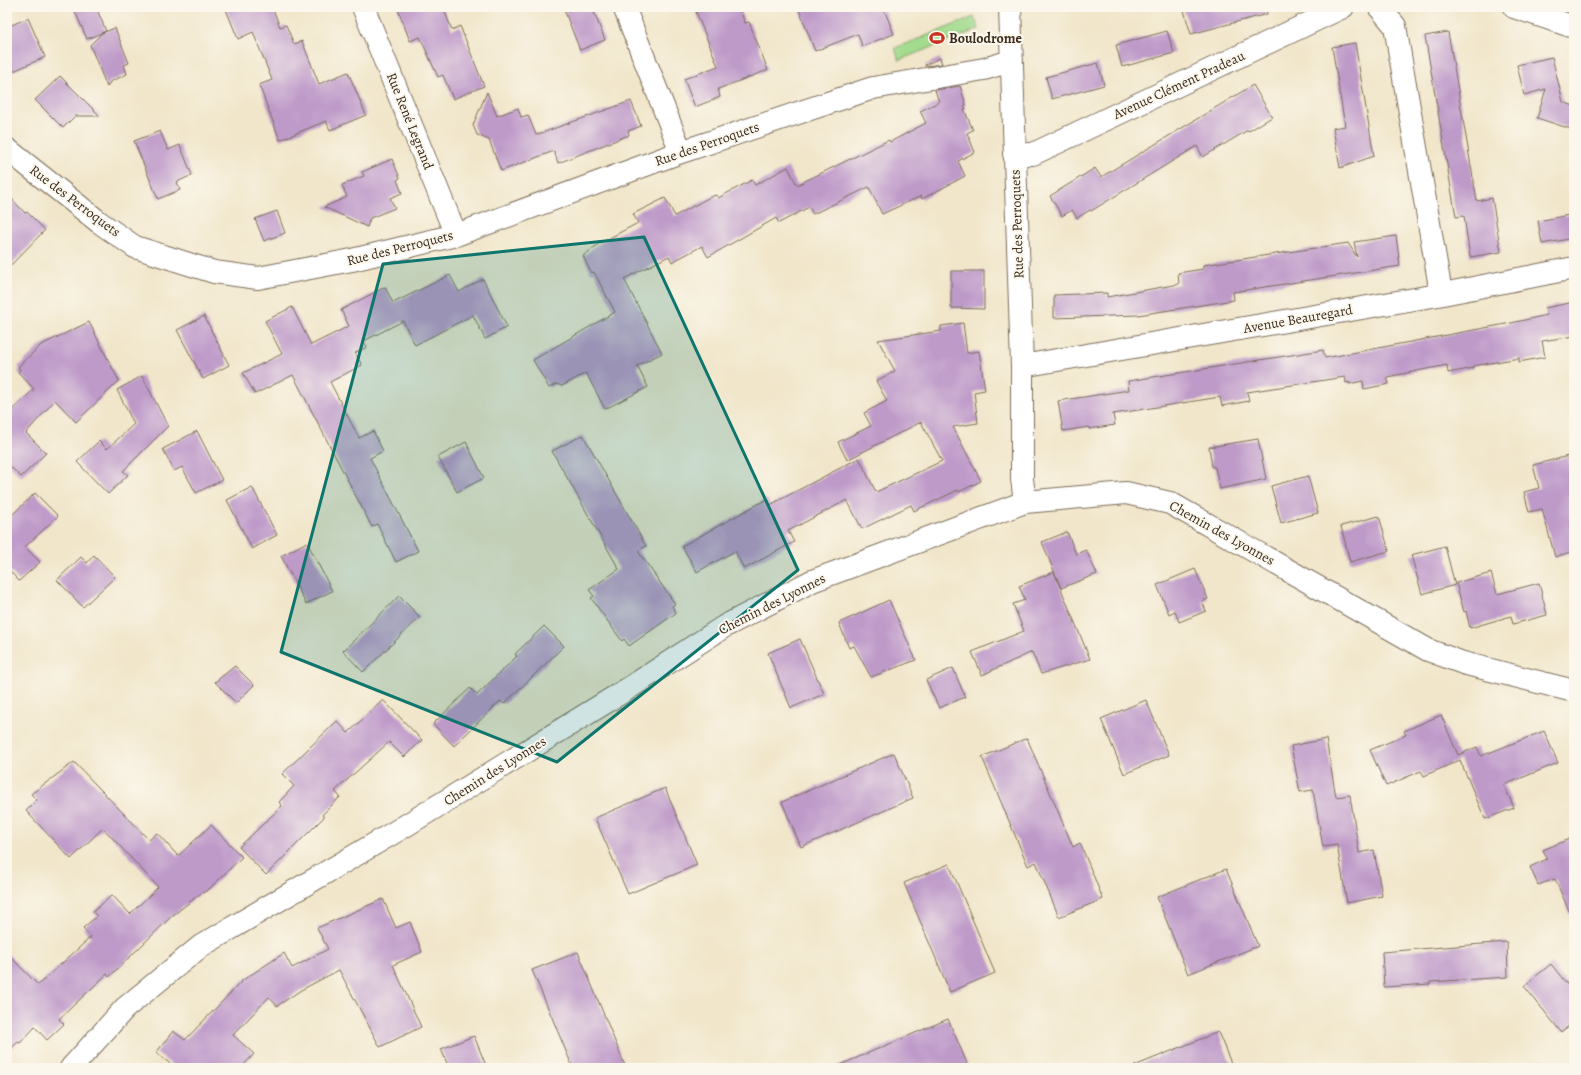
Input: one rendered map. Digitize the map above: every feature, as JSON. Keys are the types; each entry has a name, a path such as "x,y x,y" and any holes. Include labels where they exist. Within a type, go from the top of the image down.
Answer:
{"street":[{"name":"Rue René Legrand","path":"364,7 456,235"},
{"path":"624,7 681,152"},
{"path":"1010,7 1012,61"},
{"name":"Avenue Clément Pradeau","path":"1014,154 1033,154 1343,7"},
{"path":"1380,7 1395,26 1439,281 1438,295"},
{"path":"1514,7 1574,27"},
{"name":"Rue des Perroquets","path":"7,149 99,222 135,247 214,272 258,278 352,260 456,235 681,152 873,88 984,69 1012,61 1022,366 1022,480 1024,502"},
{"name":"Avenue Beauregard","path":"1022,366 1438,295 1574,268"},
{"name":"Chemin des Lyonnes","path":"71,1068 125,1008 200,946 405,826 629,688 725,626 812,581 1024,502 1126,493 1170,503 1428,650 1463,663 1574,691"}],"highlighted area":[{"path":"644,237 798,570 557,762 281,652 383,264"}],"green space":[{"name":"Boulodrome","path":"974,17 979,29 899,60 895,48"}],"building":[{"path":"73,7 96,7 106,31 87,39"},
{"path":"225,7 272,7 280,27 286,25 294,44 302,41 319,84 348,72 366,115 330,130 326,121 280,140 259,85 272,80 253,32 238,39"},
{"path":"397,7 443,7 452,30 460,26 484,86 453,99 443,75 438,77 420,37 410,41"},
{"path":"563,7 592,7 605,40 580,50"},
{"path":"694,7 739,7 745,23 749,22 768,70 718,89 720,97 695,107 684,79 718,66"},
{"path":"798,7 883,7 894,34 862,46 858,34 815,51"},
{"path":"1183,7 1266,7 1267,14 1191,34"},
{"path":"28,18 45,57 7,74 7,27"},
{"path":"115,28 129,63 124,65 127,74 110,82 107,87 90,45 102,33"},
{"path":"1167,31 1174,53 1122,67 1116,45"},
{"path":"1448,32 1477,201 1492,198 1501,252 1470,257 1464,216 1456,217 1425,36"},
{"path":"1355,43 1374,156 1340,168 1333,128 1345,126 1332,47"},
{"path":"1552,57 1563,102 1574,106 1574,130 1537,118 1546,89 1524,95 1517,65"},
{"path":"940,58 942,64 925,66 925,65"},
{"path":"1098,63 1104,85 1052,99 1046,77"},
{"path":"60,76 100,116 75,116 63,128 35,100"},
{"path":"1253,85 1272,117 1203,157 1197,146 1091,211 1090,210 1077,218 1072,210 1062,216 1050,196 1095,168 1101,177"},
{"path":"960,86 966,105 964,106 966,109 964,109 973,130 967,133 975,152 958,161 965,176 922,199 921,196 882,214 869,187 813,214 809,207 779,223 776,218 708,257 702,246 672,262 669,256 624,279 662,353 637,366 648,387 605,409 586,373 562,386 556,384 549,388 533,360 615,312 594,272 591,273 583,256 600,243 638,223 633,214 665,198 675,216 710,197 716,195 718,198 752,180 755,185 788,167 797,185 889,140 890,142 926,123 920,111 939,102 935,90"},
{"path":"487,92 497,116 518,108 521,117 528,115 536,135 631,101 641,126 628,131 629,135 558,163 554,151 501,171 489,140 477,135 473,125"},
{"path":"160,131 168,150 180,145 192,175 177,182 180,190 158,199 134,141"},
{"path":"392,159 400,178 397,180 402,193 390,198 395,208 370,218 367,227 324,207 347,197 342,185 364,176 362,172"},
{"path":"7,194 25,213 27,212 45,230 7,269"},
{"path":"277,211 285,233 264,241 255,219"},
{"path":"1574,214 1574,238 1542,244 1538,221"},
{"path":"1396,236 1400,266 1233,292 1234,300 1138,315 1054,318 1054,295 1107,293 1107,297 1179,284 1178,273 1203,269 1203,265 1348,243 1357,257 1354,242"},
{"path":"951,271 984,271 984,309 951,308"},
{"path":"450,275 459,292 483,279 507,327 485,339 473,315 415,345 403,321 364,341 367,347 355,353 362,365 330,382 359,438 373,431 383,451 370,458 418,551 396,562 377,524 372,527 293,375 255,394 243,373 282,354 265,321 292,307 311,345 349,326 341,310 385,287 393,303"},
{"path":"1574,302 1574,336 1542,341 1545,357 1519,362 1519,358 1473,366 1474,368 1448,373 1447,365 1387,377 1389,384 1364,389 1363,381 1349,384 1349,382 1346,383 1345,377 1247,392 1249,401 1222,406 1220,397 1113,414 1115,425 1063,431 1058,401 1129,390 1128,381 1323,350 1325,358 1547,315 1545,308"},
{"path":"204,316 229,365 203,379 177,330"},
{"path":"89,322 119,381 76,422 55,400 26,433 46,453 21,477 7,463 7,413 8,414 34,389 18,372 20,369 18,367 41,345"},
{"path":"963,323 967,353 979,351 985,390 974,392 978,423 953,427 981,481 914,511 911,505 862,529 847,500 788,531 794,542 744,569 735,551 697,572 682,546 767,499 770,505 859,458 876,492 942,461 921,422 847,460 838,442 871,426 864,413 887,401 876,381 895,371 878,340 941,331 941,326"},
{"path":"142,376 168,426 123,471 128,475 108,494 77,462 99,441 107,449 134,424 117,390"},
{"path":"197,431 222,480 196,493 182,467 174,471 163,449"},
{"path":"583,435 646,546 638,551 675,604 672,606 676,613 629,646 624,639 622,641 591,598 594,596 589,590 619,569 552,451"},
{"path":"1258,439 1266,479 1220,489 1215,467 1212,467 1209,447"},
{"path":"466,442 484,478 457,492 438,457"},
{"path":"1568,456 1574,478 1574,551 1555,557 1542,509 1529,512 1524,492 1539,488 1533,465"},
{"path":"1308,476 1318,513 1281,523 1271,486"},
{"path":"252,487 277,535 252,549 227,500"},
{"path":"35,493 58,516 25,547 40,562 19,581 7,568 7,520"},
{"path":"1379,516 1389,551 1350,562 1341,526"},
{"path":"1067,532 1076,554 1086,550 1097,574 1061,588 1042,542"},
{"path":"307,542 332,591 306,604 281,556"},
{"path":"1445,546 1455,585 1422,594 1411,555"},
{"path":"94,555 115,577 83,607 57,580 81,557 87,563"},
{"path":"1195,569 1208,599 1202,601 1206,611 1179,622 1175,611 1169,614 1157,585"},
{"path":"1054,572 1090,659 1041,674 1032,652 982,675 972,652 1024,631 1013,604 1025,600 1019,586"},
{"path":"1491,573 1497,594 1539,583 1547,615 1513,624 1511,616 1470,628 1466,611 1464,612 1456,583"},
{"path":"399,596 420,617 363,672 343,651"},
{"path":"889,600 916,660 871,677 854,646 849,648 839,623"},
{"path":"544,626 564,646 504,704 500,701 454,746 433,724 470,688 477,695 517,656 515,654"},
{"path":"800,639 824,694 791,708 768,653"},
{"path":"235,666 254,685 236,703 215,682"},
{"path":"953,668 965,697 939,708 926,680"},
{"path":"383,700 422,740 404,757 389,742 335,791 340,797 322,815 324,817 266,875 239,847 282,806 279,802 294,786 282,774 337,721 348,733"},
{"path":"1146,700 1169,755 1124,774 1101,719"},
{"path":"1441,715 1458,755 1477,747 1481,756 1544,731 1558,763 1504,785 1514,808 1485,819 1460,760 1424,776 1421,771 1386,786 1370,750 1406,735 1404,731"},
{"path":"1027,738 1073,847 1080,843 1103,899 1059,917 1036,862 1028,866 982,757"},
{"path":"1326,739 1336,797 1350,795 1359,853 1374,850 1382,896 1347,903 1337,845 1323,847 1313,790 1300,792 1291,746"},
{"path":"894,753 913,798 801,847 782,802"},
{"path":"74,762 149,840 157,833 178,856 211,825 242,857 208,890 200,894 172,916 109,977 107,974 59,1019 64,1024 47,1040 35,1027 20,1043 18,1042 7,1052 7,953 38,985 91,937 83,928 97,916 93,912 112,895 130,914 158,887 103,828 71,859 26,811 37,800 31,794"},
{"path":"665,788 697,865 628,894 595,818"},
{"path":"1574,837 1574,922 1555,879 1538,885 1530,867 1547,859 1543,850"},
{"path":"949,864 995,973 950,992 904,883"},
{"path":"1226,869 1258,946 1188,974 1157,897"},
{"path":"383,899 396,928 410,922 422,952 393,965 421,1027 380,1047 339,970 301,990 277,1006 269,997 233,1035 254,1054 241,1068 176,1068 156,1053 173,1031 185,1040 243,980 284,953 292,968 328,949 317,928"},
{"path":"1507,942 1508,977 1430,982 1430,984 1384,987 1382,952"},
{"path":"578,952 626,1068 573,1068 532,970"},
{"path":"1551,964 1574,993 1574,1022 1561,1032 1524,986"},
{"path":"948,1019 969,1068 833,1068"},
{"path":"1218,1032 1233,1068 1132,1067"},
{"path":"474,1036 487,1068 449,1068 441,1049"}],"place":[{"name":"Boulodrome","path":"937,38"}]}
